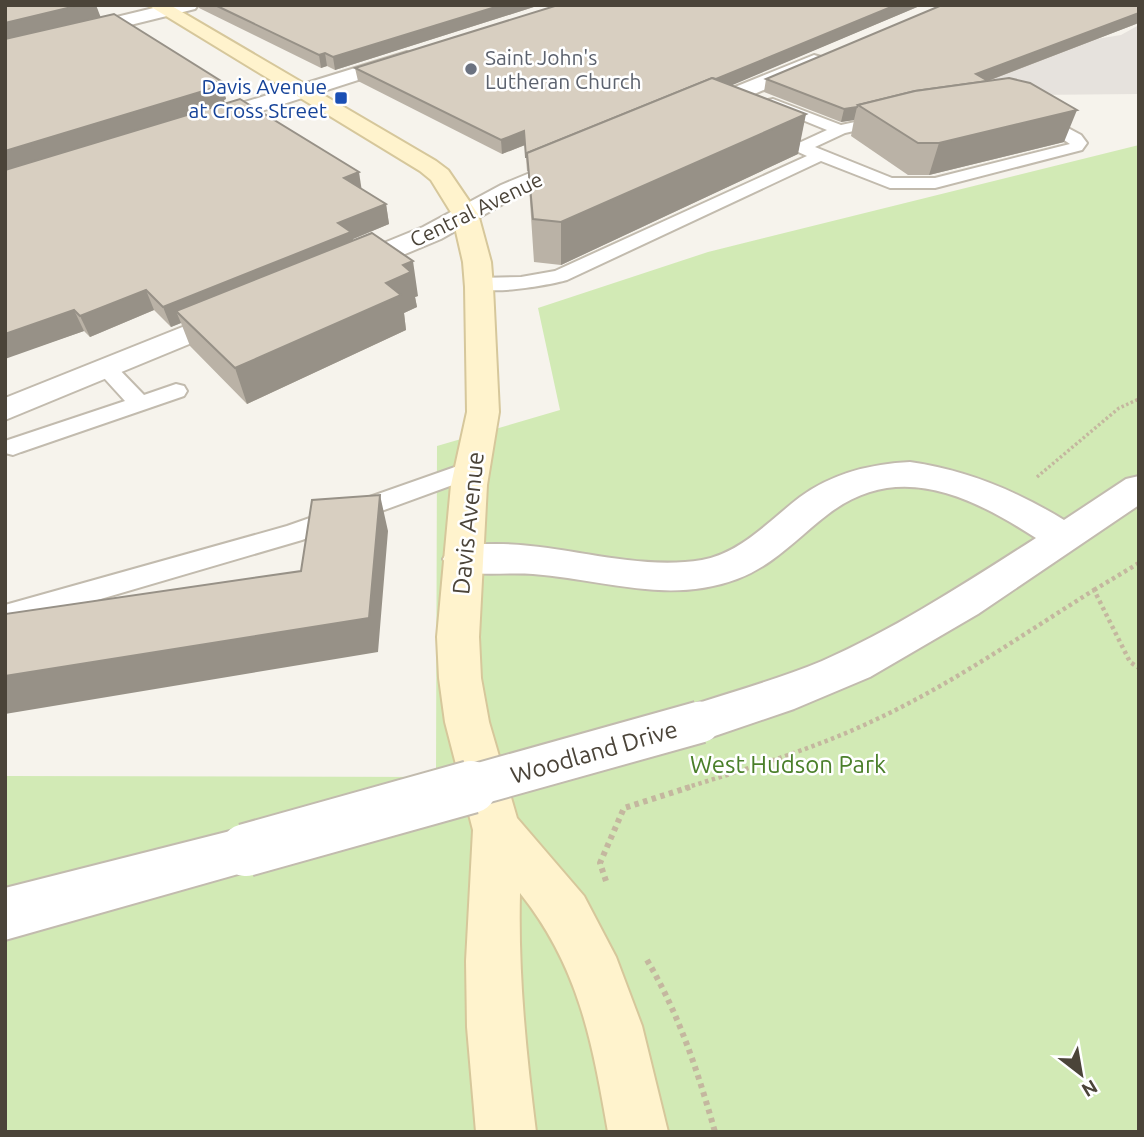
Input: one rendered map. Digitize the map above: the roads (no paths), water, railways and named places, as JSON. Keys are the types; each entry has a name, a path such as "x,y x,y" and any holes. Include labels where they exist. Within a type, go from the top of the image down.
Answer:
{"street":[{"path":"5,50 148,9 189,5"},
{"path":"148,9 278,99 396,172"},
{"name":"Davis Avenue","path":"148,9 302,91 435,170 465,214 477,262 483,412 472,469 462,559 458,637 460,678 467,722 497,830 492,961 495,1027 506,1132"},
{"path":"189,127 426,51"},
{"path":"680,118 713,111 743,91 831,53"},
{"name":"Central Avenue","path":"319,280 432,233 510,190 595,153"},
{"path":"419,186 465,214"},
{"path":"5,410 257,306"},
{"path":"462,559 542,560 647,574 702,575 727,569 762,550 818,503 851,483 871,476 894,474 916,474 967,485 1021,510 1063,537"},
{"name":"Woodland Drive","path":"5,914 246,850 700,722 798,690 855,665 939,618 1139,488"},
{"name":"Davis Avenue","path":"497,830 547,889 573,925 595,968 612,1013 638,1132"}],"lane":[{"path":"743,91 840,130"},
{"path":"756,129 890,183 935,183 1076,148 1079,143 1076,138 1025,108"},
{"path":"801,148 840,130 903,116"},
{"path":"479,284 522,283 559,276 819,156"},
{"path":"106,368 140,404"},
{"path":"13,447 176,391"},
{"path":"5,616 293,533 472,469"}],"place":[{"name":"Saint John's Lutheran Church","path":"471,69"},
{"name":"Davis Avenue at Cross Street","path":"341,98"}],"park label":[{"name":"West Hudson Park","path":"788,764"}]}
